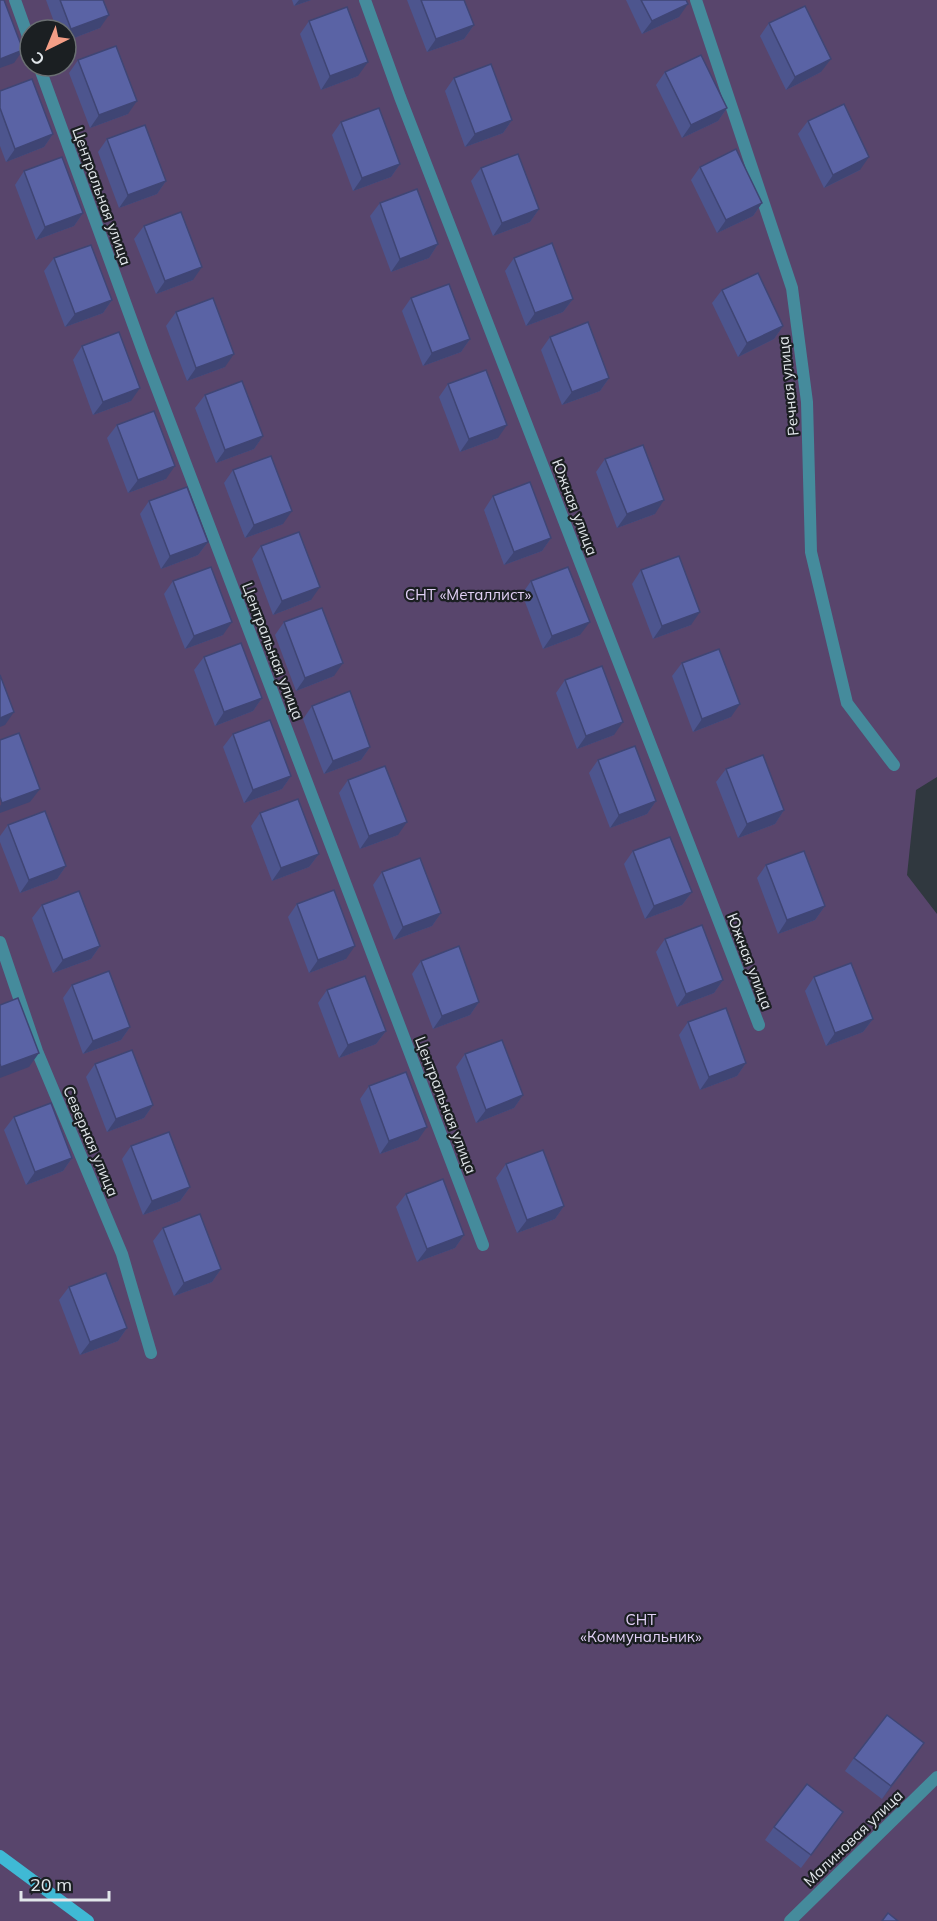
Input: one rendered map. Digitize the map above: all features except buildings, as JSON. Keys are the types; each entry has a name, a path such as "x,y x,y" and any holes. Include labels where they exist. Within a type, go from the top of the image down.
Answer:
{"street":[{"path":"15,0 21,18"},
{"name":"Южная улица","path":"364,0 759,1025"},
{"name":"Речная улица","path":"696,0 792,288 807,402 811,552 848,703 894,765"},
{"name":"Центральная улица","path":"43,78 145,357 483,1245"},
{"name":"Северная улица","path":"0,942 37,1051 122,1254 152,1353"},
{"name":"Малиновая улица","path":"790,1921 937,1777"},
{"path":"0,1856 88,1921"}],"green space":[{"name":"СНТ «Металлист»","path":"0,0 937,0 937,777 916,790 907,875 937,914 937,1921 0,1921"}],"park label":[{"name":"СНТ «Коммунальник»","path":"641,1628"}]}
